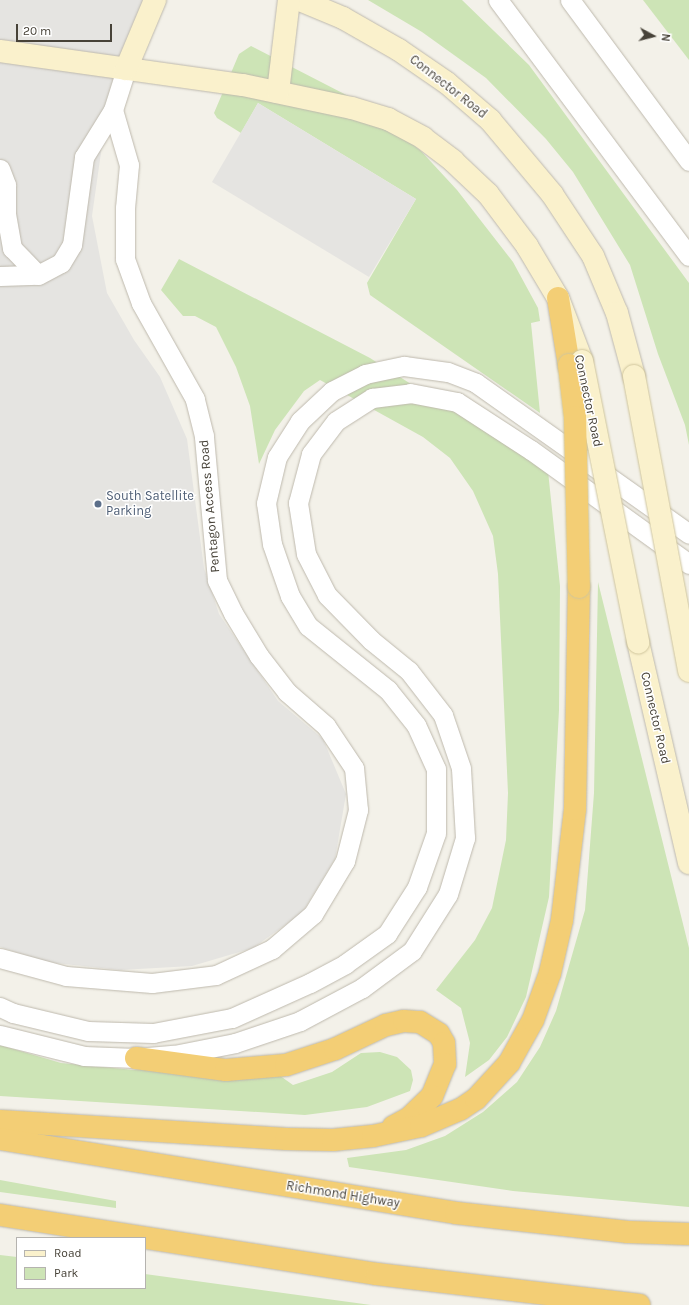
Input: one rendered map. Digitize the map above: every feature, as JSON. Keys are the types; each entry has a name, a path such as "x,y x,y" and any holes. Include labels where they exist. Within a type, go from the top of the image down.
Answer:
{"highway":[{"path":"0,1121 286,1139 334,1140 373,1136 421,1126 461,1109 476,1099 509,1063 522,1042 540,1003 562,920 572,842 578,716 579,587 575,417 576,363 558,298"},
{"path":"136,1058 226,1070 286,1065 335,1049 395,1023 412,1021 426,1024 440,1034 444,1043 446,1064 441,1080 432,1096 422,1108 409,1118 373,1136"},
{"name":"Richmond Highway","path":"0,1139 456,1213 605,1230 689,1234"},
{"path":"0,1215 141,1237"},
{"path":"146,1238 392,1276 640,1305"}],"street":[{"path":"126,69 155,0"},
{"path":"278,92 289,0"},
{"name":"Connector Road","path":"300,0 343,18 400,50 447,83 490,120 552,194 593,256 617,313 634,376 689,671"},
{"path":"0,51 278,92 367,112 388,119 422,138 453,161 488,194 527,246 558,298"},
{"name":"Connector Road","path":"576,363 689,862"}],"lane":[{"path":"498,0 689,256"},
{"path":"570,0 689,161"},
{"path":"0,276 38,275 61,263 72,246 84,156 113,110 126,69"},
{"name":"Pentagon Access Road","path":"0,958 66,976 152,983 216,976 272,949 313,914 345,861 358,810 354,768 350,761 326,726 287,692 259,656 233,613 217,580 204,436 195,399 141,303 125,259 125,208 129,165 113,110"},
{"path":"0,169 6,185 6,214 12,248 38,275"},
{"path":"0,1007 13,1013 88,1031 153,1033 232,1018 310,983 345,964 387,934 417,887 436,833 436,770 416,724 388,690 308,626 290,596 272,544 266,504 277,456 300,421 332,391 365,374 404,366 448,372 476,383 689,534"},
{"path":"0,1035 84,1056 136,1058 174,1055 235,1042 300,1022 362,988 412,951 448,894 465,838 461,768 443,715 409,671 371,640 327,595 306,554 298,503 311,454 336,421 372,398 410,393 457,402 530,450 689,564"}],"green space":[{"path":"368,0 462,0 529,65 689,283 689,445 685,425 658,354 630,265 573,172 546,139 486,78 422,32"},
{"path":"643,0 689,0 689,60"},
{"path":"251,46 356,100 421,151 457,190 513,262 538,308 540,321 531,323 540,413 370,295 367,283 416,199 258,103 241,133 217,118 214,113 239,54"},
{"path":"179,259 370,358 548,471 560,586 559,710 549,897 526,997 507,1037 489,1060 465,1077 470,1043 461,1008 436,990 475,940 492,908 506,840 508,793 498,574 493,536 473,491 450,458 423,437 320,380 304,391 275,430 259,464 250,406 236,367 216,327 195,316 183,316 161,290"},
{"path":"598,582 689,948 689,1207 513,1191 349,1167 347,1158 406,1150 445,1136 483,1112 517,1082 540,1047 556,1011 585,910 594,793"},
{"path":"0,1045 61,1063 134,1070 255,1058 293,1085 332,1072 361,1053 380,1052 397,1057 411,1070 413,1080 410,1091 367,1107 305,1115 0,1096"},
{"path":"0,1180 116,1201 116,1208 0,1192"},
{"path":"0,1255 16,1257 16,1289 146,1289 146,1274 371,1305 0,1305"}],"shaded area":[{"name":"South Satellite Parking","path":"0,0 143,0 110,89 92,216 107,293 134,340 160,377 187,439 204,568 219,614 278,701 323,739 346,794 335,859 302,913 253,948 192,966 120,970 46,962 0,947"},
{"path":"258,103 416,199 369,277 212,182"}],"place":[{"name":"South Satellite Parking","path":"98,504"}]}
